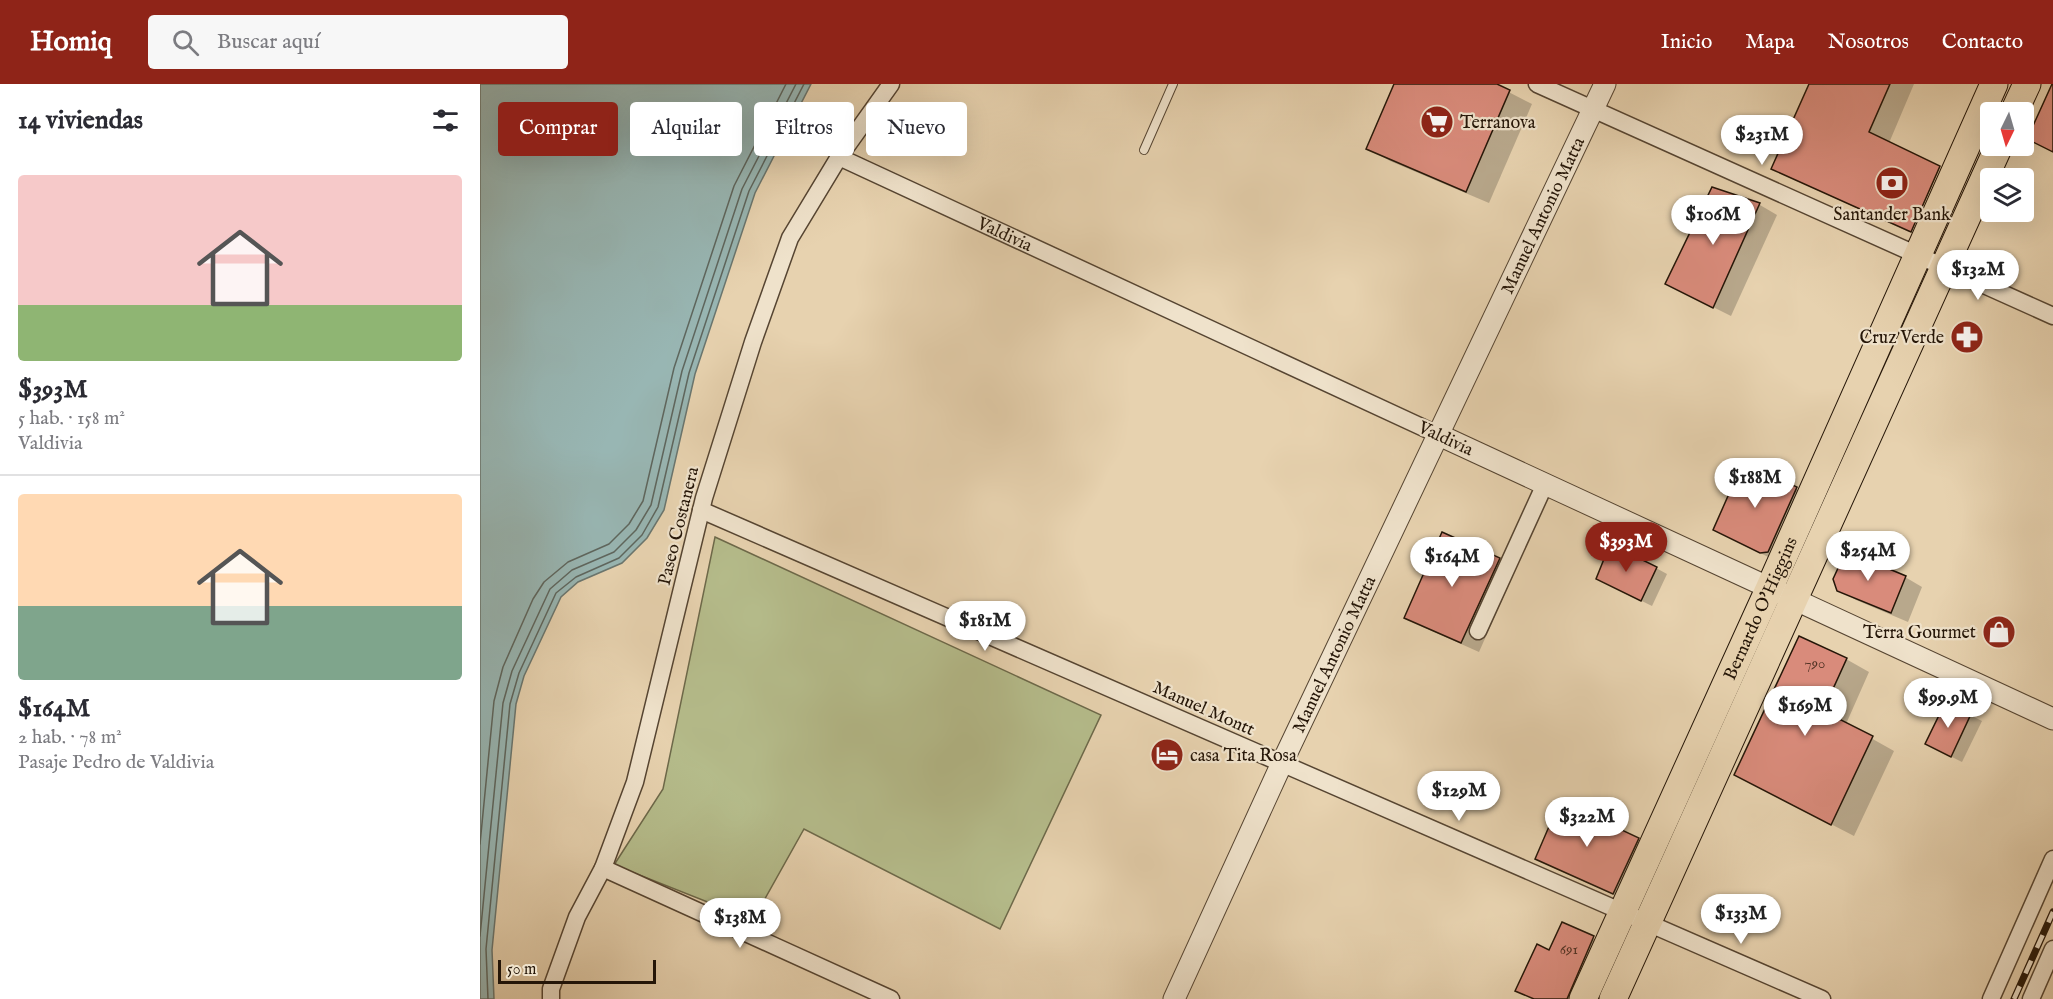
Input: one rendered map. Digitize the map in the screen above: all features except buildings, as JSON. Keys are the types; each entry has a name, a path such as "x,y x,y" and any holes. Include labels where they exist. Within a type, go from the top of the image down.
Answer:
{"main road":[{"name":"Bernardo O'Higgins","path":"1613,999 1782,593 1917,255 1994,84"},
{"path":"2019,102 2027,84"},
{"name":"Bernardo O'Higgins","path":"1583,999 1622,911 1945,267 1995,156"}],"street":[{"name":"Paseo Costanera","path":"551,999 551,989 576,917 603,868 635,782 701,510 753,342 790,238 839,157 891,84"},
{"path":"1537,84 2053,316"},
{"name":"Manuel Antonio Matta","path":"1174,999 1282,763 1605,84"},
{"name":"Valdivia","path":"839,157 2053,719"},
{"path":"1478,631 1545,484"},
{"name":"Manuel Montt","path":"701,510 1822,999"},
{"path":"1991,999 2053,859"},
{"path":"603,868 891,999"},
{"path":"2031,999 2053,949"}],"lane":[{"path":"1144,150 1173,84"}],"green space":[{"path":"715,537 1101,715 1000,929 804,829 753,920 614,865 663,789"}],"water":[{"path":"480,84 811,84 802,102 754,102 754,156 774,156 755,193 695,374 664,510 647,538 622,563 578,582 561,597 524,676 516,704 492,950 494,999 480,999"}],"railway":[{"path":"2014,999 2053,912"}],"place":[{"name":"Terranova","path":"1437,122"},
{"name":"Santander Bank","path":"1892,183"},
{"name":"Cruz Verde","path":"1967,337"},
{"name":"Terra Gourmet","path":"1999,632"},
{"name":"casa Tita Rosa","path":"1167,755"}]}
